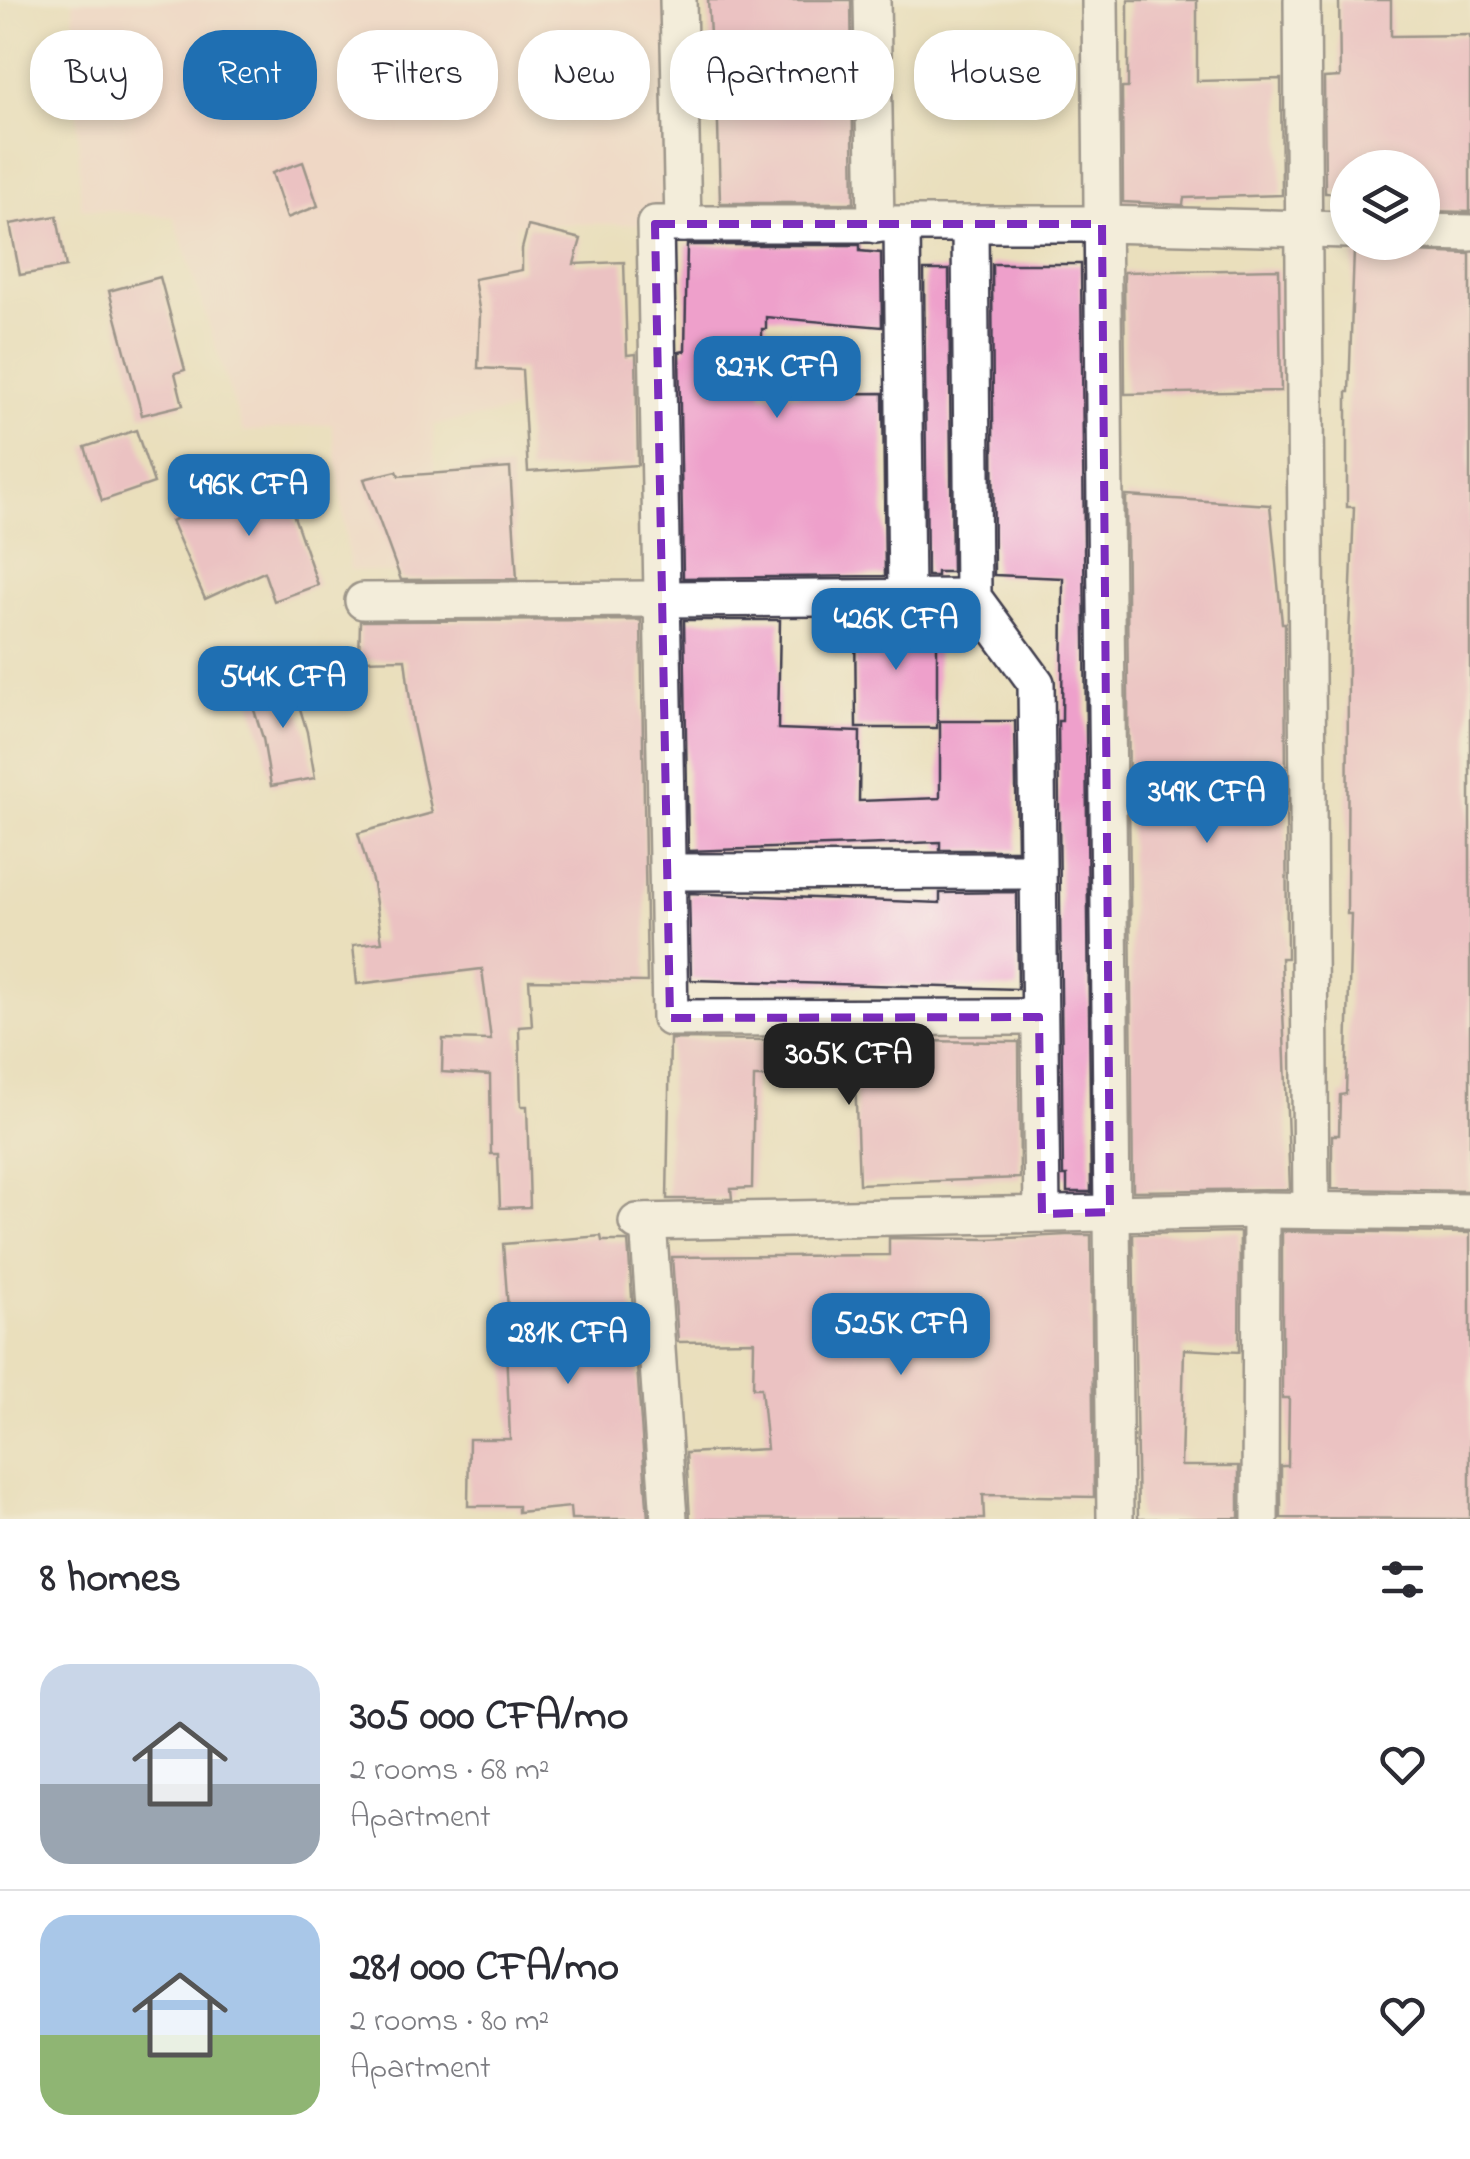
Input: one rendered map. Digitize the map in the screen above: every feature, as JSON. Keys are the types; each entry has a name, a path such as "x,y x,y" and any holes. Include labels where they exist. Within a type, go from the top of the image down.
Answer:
{"street":[{"path":"678,0 683,224"},
{"path":"872,0 889,225 906,597"},
{"path":"1100,0 1115,1519"},
{"path":"1302,0 1311,1210"},
{"path":"1039,1017 670,1018 655,224 1102,224 1330,230"},
{"path":"970,225 973,597 1036,683 1042,1214"},
{"path":"1440,232 1470,232"},
{"path":"362,601 973,597"},
{"path":"668,872 1038,871"},
{"path":"1260,1519 1261,1210"},
{"path":"669,1519 642,1222 1261,1210 1470,1212"}],"highlighted area":[{"path":"655,224 1102,224 1110,1212 1042,1214 1039,1017 670,1018"}],"shaded area":[{"path":"73,0 678,0 679,30 670,30 670,120 681,120 683,224 517,224 515,411 433,425 440,576 350,570 332,424 243,432 174,217 81,208 78,120 163,120 163,30 74,30"}],"building":[{"path":"708,0 851,0 851,30 710,30"},
{"path":"1128,0 1197,0 1197,81 1281,79 1282,195 1184,198 1183,205 1123,202 1122,88 1128,88"},
{"path":"1339,0 1391,0 1391,36 1470,35 1470,212 1440,211 1440,150 1330,150 1330,193 1325,193 1324,78 1340,77"},
{"path":"718,120 853,120 854,203 720,203"},
{"path":"303,162 318,206 287,218 272,173"},
{"path":"57,216 66,267 20,275 10,224"},
{"path":"528,226 581,239 574,264 624,262 627,355 636,354 638,465 528,472 522,370 478,368 480,314 474,279 522,270"},
{"path":"687,245 860,245 860,251 881,253 882,327 766,317 766,329 762,329 762,394 883,393 885,576 683,578 679,352 685,351"},
{"path":"1440,253 1470,254 1470,1191 1332,1189 1332,1135 1339,1135 1340,1095 1346,1094 1351,914 1347,914 1348,662 1354,507 1347,507 1354,260 1440,260"},
{"path":"992,264 1081,264 1091,1192 1067,1192 1067,1176 1063,1176 1058,721 1062,721 1063,578 994,575"},
{"path":"1279,269 1281,391 1125,394 1124,272"},
{"path":"924,270 949,270 952,572 937,572 937,576 927,576"},
{"path":"160,277 185,370 175,373 183,405 142,415 109,291"},
{"path":"136,430 154,483 102,501 85,447"},
{"path":"284,463 299,498 289,502 318,585 274,601 264,572 205,599 171,521 254,484 251,478"},
{"path":"510,468 517,579 401,580 364,479 397,471 399,476"},
{"path":"1126,496 1270,505 1285,623 1287,958 1281,958 1290,1189 1133,1191"},
{"path":"937,618 937,728 856,728 855,619"},
{"path":"641,620 647,982 529,980 532,1026 519,1027 521,1106 527,1106 530,1207 500,1208 498,1154 491,1154 490,1075 442,1072 443,1039 491,1040 482,969 357,984 353,945 382,942 373,884 358,833 432,813 413,724 405,659 359,660 360,621"},
{"path":"684,620 780,620 778,729 860,732 859,801 940,798 940,721 1015,721 1017,850 940,850 940,842 688,851"},
{"path":"290,675 307,732 315,778 271,786 263,738 247,688"},
{"path":"1017,892 1018,989 691,980 689,893 940,903 940,893"},
{"path":"670,1039 1019,1042 1020,1178 859,1184 855,1077 754,1077 752,1188 731,1189 732,1199 667,1199"},
{"path":"1282,1231 1470,1233 1470,1519 1281,1518 1281,1466 1288,1466 1289,1398 1282,1398"},
{"path":"1240,1232 1239,1352 1184,1349 1181,1466 1239,1466 1239,1518 1138,1519 1133,1234"},
{"path":"1091,1235 1094,1497 983,1495 984,1519 690,1519 686,1453 767,1449 761,1388 753,1388 754,1341 678,1342 672,1257 889,1255 889,1238"},
{"path":"601,1236 602,1241 628,1241 648,1519 571,1519 570,1507 518,1512 518,1506 468,1506 469,1439 510,1439 506,1348 511,1347 503,1244"}]}
